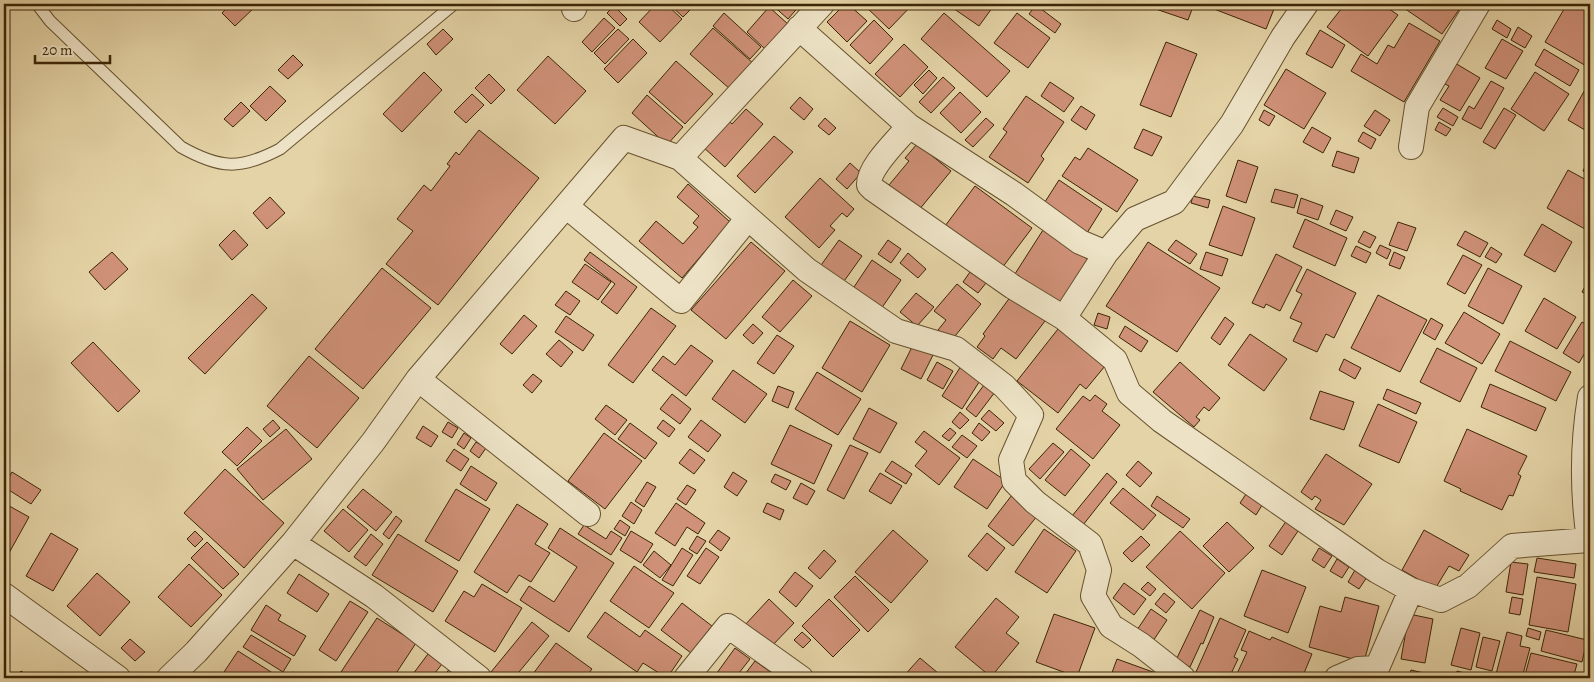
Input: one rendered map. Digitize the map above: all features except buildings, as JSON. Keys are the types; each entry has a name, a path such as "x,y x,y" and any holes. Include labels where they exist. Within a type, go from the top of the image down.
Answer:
{"street":[{"path":"680,158 822,4"},
{"path":"1064,318 1106,253 1136,219 1174,202 1232,124 1283,36 1306,4"},
{"path":"1412,147 1417,107 1478,4"},
{"path":"799,28 910,126 1014,194 1080,242 1106,253"},
{"path":"910,126 873,168 868,179 869,185 1013,287 1064,318 1115,360 1129,394 1162,421 1377,571 1410,590 1441,600 1468,586 1512,546 1590,543 1583,494 1585,425 1590,397"},
{"path":"169,678 196,652 293,543 373,442 418,379 624,138 680,158 807,270 896,331 956,349 1004,386 1022,403 1031,415 1011,460 1014,481 1035,502 1090,544 1099,570 1093,596 1111,626 1141,645 1183,678"},
{"path":"566,206 681,301 748,218"},
{"path":"418,379 588,514"},
{"path":"293,543 374,596 479,678"},
{"path":"1337,678 1358,669 1377,668 1410,590"},
{"path":"4,596 118,678"},
{"path":"686,678 728,626 801,678"}],"lane":[{"path":"37,4 50,21 181,147 204,160 230,165 256,161 280,149 454,4"}]}
